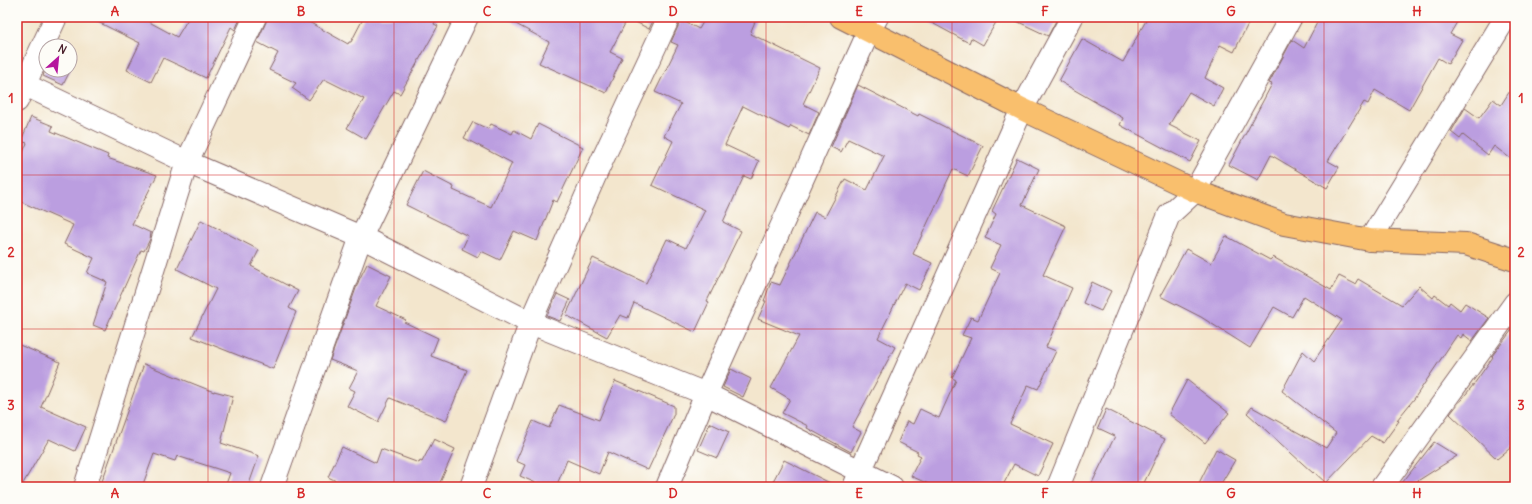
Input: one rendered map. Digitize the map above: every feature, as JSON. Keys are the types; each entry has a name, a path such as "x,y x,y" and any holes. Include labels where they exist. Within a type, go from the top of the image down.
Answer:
{"main road":[{"path":"841,17 873,24 1022,109 1195,191 1284,224 1370,240 1466,244 1515,260"}],"street":[{"path":"56,17 19,88 361,237 531,323 706,394 857,479 892,487"},
{"path":"84,487 187,162 255,17"},
{"path":"272,487 361,237 467,17"},
{"path":"471,487 531,323 598,169 669,17"},
{"path":"857,479 1022,109 1072,17"},
{"path":"1058,487 1169,215 1195,191 1291,17"},
{"path":"1370,240 1506,17"},
{"path":"667,487 706,394 873,24"},
{"path":"1382,487 1515,303"}],"building":[{"path":"88,17 140,17 177,37 189,17 241,17 235,30 231,27 206,78 163,58 151,82 127,70 140,43"},
{"path":"267,17 300,17 348,44 351,42 364,17 437,17 434,24 438,26 400,94 394,91 366,139 347,128 364,99 324,79 309,100 292,88 296,83 269,70 278,53 257,42"},
{"path":"503,17 655,17 649,29 628,18 610,52 622,58 606,93 539,63 549,42"},
{"path":"706,17 757,17 751,34 820,68 803,104 819,112 809,135 791,126 789,129 743,106 725,145 759,161 751,179 744,176 723,222 741,231 707,301 709,302 695,332 634,303 628,318 620,315 607,337 566,315 593,258 646,283 667,239 686,248 705,210 652,185 673,141 664,136 681,104 655,92 678,45 671,42 681,20 699,29"},
{"path":"921,17 999,17 983,45 971,38 969,43"},
{"path":"1008,17 1058,17 1048,36"},
{"path":"1148,17 1237,17 1249,22 1234,52 1220,45 1205,78 1223,88 1214,106 1189,92 1169,125 1201,141 1190,162 1120,125 1123,118 1059,81 1082,39 1123,62"},
{"path":"1320,17 1460,17 1450,34 1462,40 1448,64 1438,58 1409,110 1375,90 1368,104 1364,102 1328,161 1339,167 1327,188 1271,155 1258,180 1229,165 1272,84 1269,83 1292,40 1304,48"},
{"path":"47,78 66,78 63,85"},
{"path":"1515,83 1515,162 1494,146 1488,155 1463,135 1460,139 1451,132 1465,108 1479,118 1493,99 1501,105"},
{"path":"858,85 918,116 919,114 983,146 968,176 953,169 913,254 932,263 919,290 905,283 878,338 895,347 852,427 861,432 851,452 807,428 808,426 782,413 790,399 771,388 799,336 758,319 766,301 764,301 771,282 780,285 815,212 825,217 845,179 867,190 884,156 848,139 841,152 831,147"},
{"path":"31,117 53,126 51,131 108,155 107,158 157,175 132,224 151,233 150,239 144,251 141,250 105,330 93,325 107,282 87,273 94,258 64,244 73,225 17,200 17,166 27,143 21,141"},
{"path":"473,122 488,129 491,124 512,134 514,130 531,139 538,124 583,147 557,202 553,200 537,241 514,231 500,260 481,251 478,257 462,249 468,236 406,205 423,171 454,187 453,190 491,207 512,163 464,138"},
{"path":"1017,158 1039,169 1022,205 1066,226 1043,275 1072,288 1046,347 1056,351 1038,389 1028,385 1010,424 1053,444 1038,476 1014,464 1002,487 935,487 911,476 921,456 917,454 918,452 898,442 907,421 913,424 920,409 939,418 956,380 952,378 971,338 962,335 971,317 978,320 1000,273 990,268 1001,245 985,238 996,214 992,211"},
{"path":"201,220 259,250 251,266 298,291 289,308 296,312 273,369 192,337 216,289 177,269"},
{"path":"1226,236 1270,260 1273,257 1331,290 1339,276 1355,284 1358,279 1402,305 1419,286 1433,298 1435,295 1448,305 1450,302 1460,310 1465,303 1489,318 1472,341 1463,334 1461,338 1457,335 1414,399 1397,420 1399,421 1383,443 1371,436 1326,483 1247,413 1252,407 1326,448 1336,433 1282,391 1303,351 1314,361 1342,320 1304,296 1292,317 1274,307 1250,348 1201,317 1160,296 1186,249 1211,263"},
{"path":"367,264 391,276 376,306 406,320 404,322 438,338 431,356 467,370 446,421 390,398 378,422 347,406 355,391 349,388 358,371 330,360 359,280"},
{"path":"1092,282 1111,291 1101,311 1083,303"},
{"path":"557,294 570,300 560,321 547,316"},
{"path":"1515,326 1515,444 1497,459 1450,414 1474,384 1493,357 1492,356"},
{"path":"17,344 60,362 41,407 86,427 75,451 49,439 21,487 17,487"},
{"path":"144,364 214,392 233,396 221,443 259,456 248,487 225,487 230,473 177,456 175,461 154,454 142,487 100,487"},
{"path":"731,369 751,379 743,397 723,387"},
{"path":"1187,380 1229,413 1205,443 1169,414"},
{"path":"615,381 674,406 674,414 648,470 608,452 599,474 567,460 556,487 545,487 520,476 525,465 516,461 533,421 549,428 559,405 599,420"},
{"path":"1106,409 1165,439 1142,487 1090,487 1115,436 1098,428"},
{"path":"710,423 729,432 717,458 698,450"},
{"path":"434,439 455,449 438,487 349,487 328,477 342,447 376,463 381,449 419,463 420,461 422,462"},
{"path":"1434,442 1457,456 1408,487 1399,487"},
{"path":"1216,449 1235,460 1219,487 1197,487"},
{"path":"784,460 838,487 770,487"}]}
